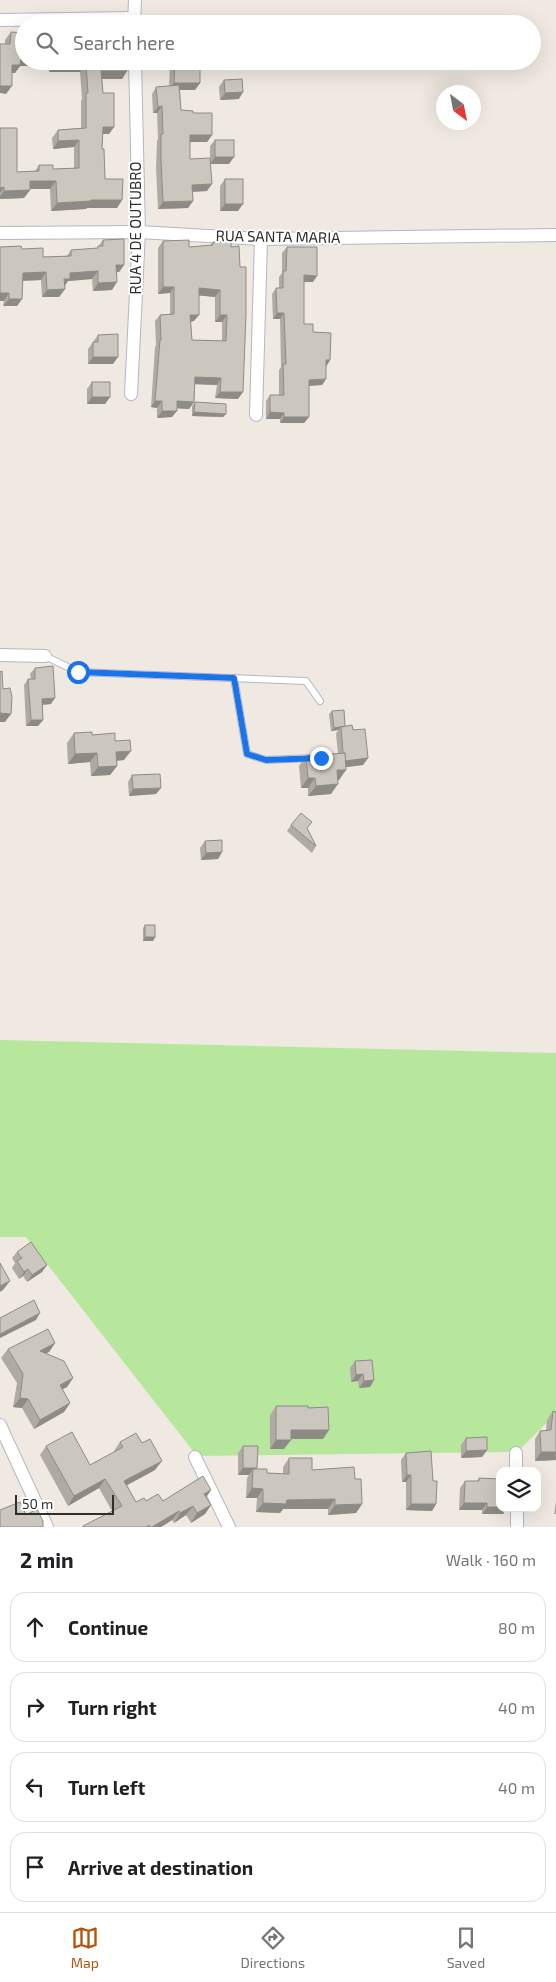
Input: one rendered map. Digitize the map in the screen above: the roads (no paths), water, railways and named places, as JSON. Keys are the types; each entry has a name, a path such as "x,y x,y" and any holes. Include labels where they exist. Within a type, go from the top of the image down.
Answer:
{"street":[{"path":"134,15 135,0"},
{"path":"0,20 15,20"},
{"name":"RUA 4 DE OUTUBRO","path":"132,394 139,232 135,70"},
{"name":"RUA SANTA MARIA","path":"0,233 139,232 261,239 556,236"},
{"path":"256,415 261,239"},
{"path":"0,655 45,656"},
{"path":"0,1425 47,1527"},
{"path":"516,1452 516,1467"},
{"path":"194,1457 229,1527"},
{"path":"517,1512 517,1527"}],"lane":[{"path":"45,656 78,672 306,681 320,700"},
{"path":"234,678 247,754 266,760 321,758"}]}
